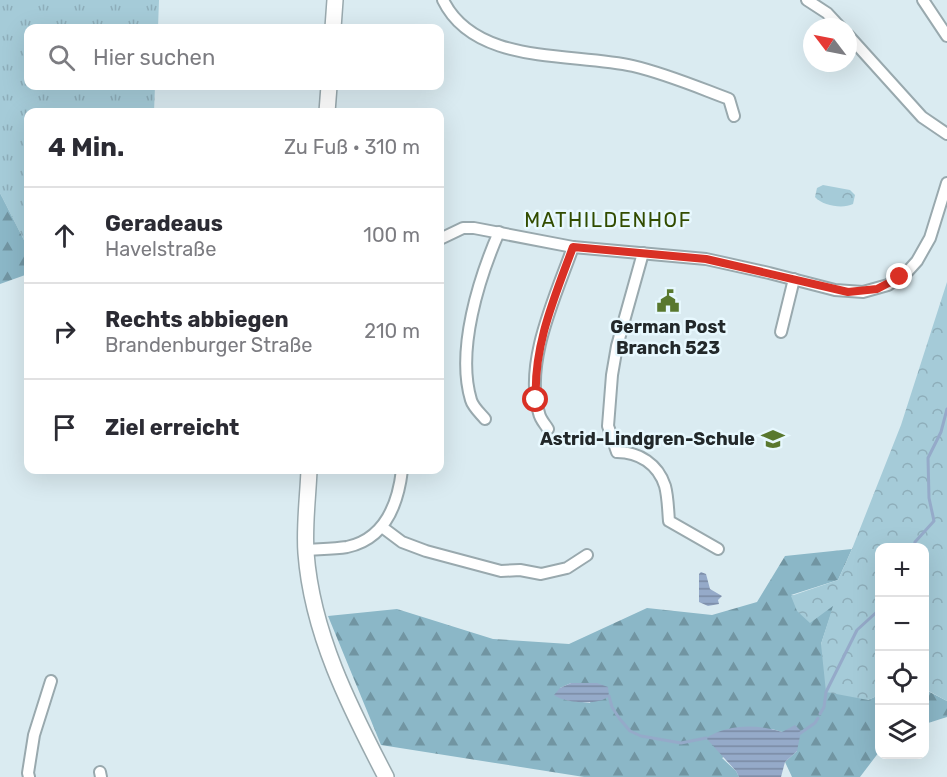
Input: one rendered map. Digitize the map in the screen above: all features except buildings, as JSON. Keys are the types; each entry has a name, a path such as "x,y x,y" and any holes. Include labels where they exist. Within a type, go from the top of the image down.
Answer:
{"street":[{"path":"333,24 335,0"},
{"path":"442,0 449,13 459,24 486,41 507,48 597,60 664,74 729,99 734,116"},
{"path":"807,0 831,18"},
{"path":"923,0 947,36"},
{"path":"857,45 922,117 947,134"},
{"path":"327,108 329,90"},
{"path":"444,236 463,228 474,228 573,247 706,259 848,292 863,292 888,285 908,271 924,251 947,183"},
{"path":"484,419 472,402 468,380 469,336 478,289 499,232"},
{"path":"548,429 539,415 536,400 538,355 573,247"},
{"path":"643,254 617,346 608,426 617,452 631,452 650,462 659,474 665,486 669,521 718,549"},
{"path":"781,332 794,279"},
{"path":"309,474 305,550 315,615 344,693 386,777"},
{"path":"305,550 347,547 360,543 382,527 394,507 401,474"},
{"path":"382,527 402,542 426,551 501,571 520,570 541,574 567,568 587,555"},
{"path":"29,777 34,735 51,681"}],"green space":[{"path":"0,0 159,0 158,24 24,24 24,90 155,90 154,108 24,108 24,240 0,193"},
{"path":"823,185 850,190 855,195 853,204 833,206 823,203 815,197 817,188"},
{"path":"0,193 24,240 24,275 0,284"},
{"path":"947,282 947,701 929,691 929,543 875,543 875,697 868,700 826,692 821,644 833,606 810,623 797,611 791,596 838,580 901,425"},
{"path":"852,549 838,580 791,595 834,605 821,644 868,700 875,697 875,757 860,777 792,777 785,762 797,751 782,732 772,729 722,758 739,777 584,777 381,745 328,616 397,609 493,639 569,644 647,608 712,615 757,602 785,556","holes":["571,683 597,683 590,703 566,700 560,688"]},
{"path":"929,692 947,701 947,717 929,723"}],"shaded area":[{"path":"701,572 706,574 710,589 722,596 718,600 719,604 708,606 699,602 699,574"},
{"path":"571,683 597,683 608,687 609,696 598,701 582,702 565,700 554,695 560,688"},
{"path":"795,725 801,731 797,751 785,762 781,777 739,777 706,738 734,728 753,727 782,732"}],"waterway":[{"path":"915,543 934,521 929,498 928,458 941,432 947,409"},
{"path":"820,714 824,707 826,692 857,630 875,614"},
{"path":"609,696 612,707 619,718 630,731 641,736 681,743 706,738"},
{"path":"799,734 815,723 818,718"}],"place":[{"name":"German Post Branch 523","path":"668,301"},
{"name":"Astrid-Lindgren-Schule","path":"773,439"}],"district":[{"name":"MATHILDENHOF","path":"608,220"}],"route":[{"path":"536,400 538,355 556,293 573,247 706,259 848,292 877,289 900,277"}]}
